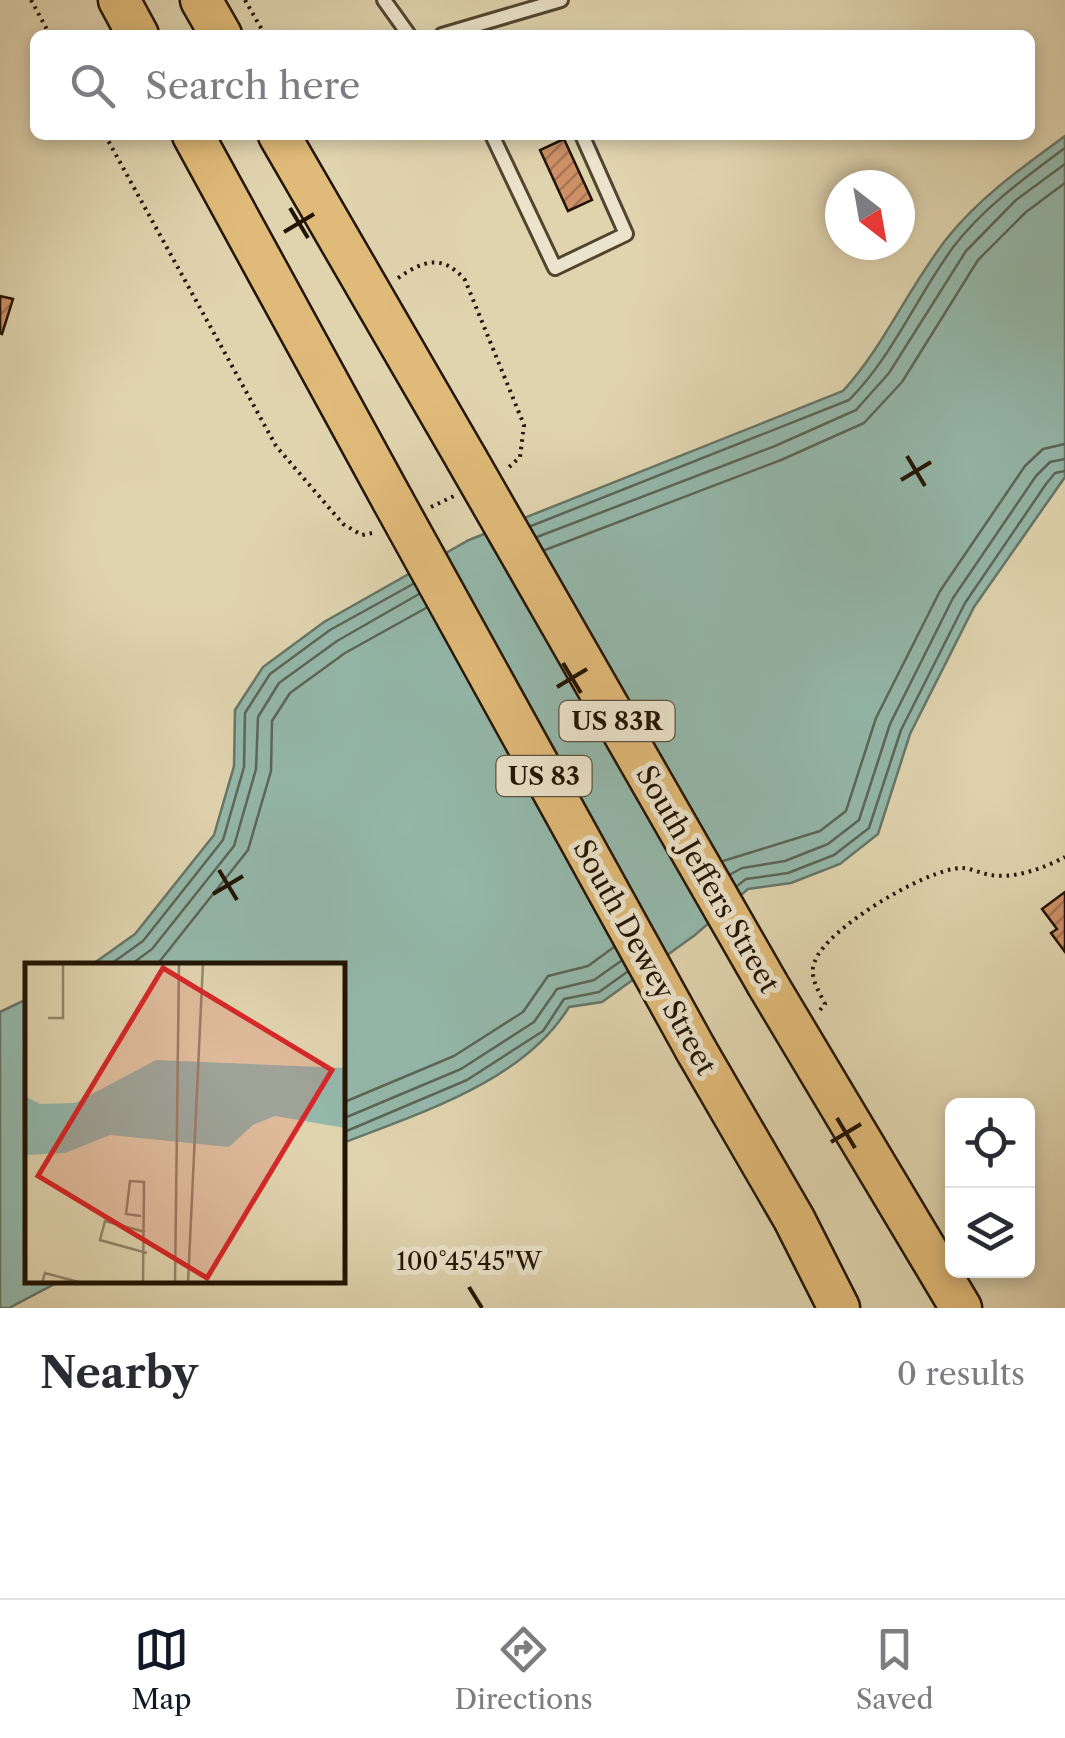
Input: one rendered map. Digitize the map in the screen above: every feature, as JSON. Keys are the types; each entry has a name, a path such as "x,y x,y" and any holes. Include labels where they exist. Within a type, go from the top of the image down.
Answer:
{"highway":[{"path":"119,0 135,30"},
{"path":"201,0 218,30"},
{"name":"South Dewey Street","path":"196,140 696,1050 794,1220 838,1308"},
{"name":"South Jeffers Street","path":"282,140 768,985 961,1308"}],"lane":[{"path":"384,0 405,30"},
{"path":"459,30 561,0"},
{"path":"494,140 555,268 626,234 584,140"}],"path":[{"path":"31,0 47,30"},
{"path":"245,0 262,30"},
{"path":"814,1015 825,1004 812,977 815,960 835,936 905,887 963,868 995,876 1042,869 1065,857"}],"water":[{"path":"1065,136 1065,477 974,607 910,734 878,834 840,864 791,883 748,889 695,935 602,1002 569,1007 550,1033 498,1075 436,1106 345,1142 345,963 94,963 135,934 214,835 234,766 235,710 263,667 324,622 469,540 843,391 872,354 934,256 961,222 1003,183"},
{"path":"25,1000 25,1283 56,1283 9,1308 0,1308 0,1012"}],"building":[{"path":"564,140 592,200 568,211 540,150"},
{"path":"0,296 13,299 2,334 0,333"},
{"path":"1065,892 1065,952 1051,933 1057,929 1042,909"}]}
